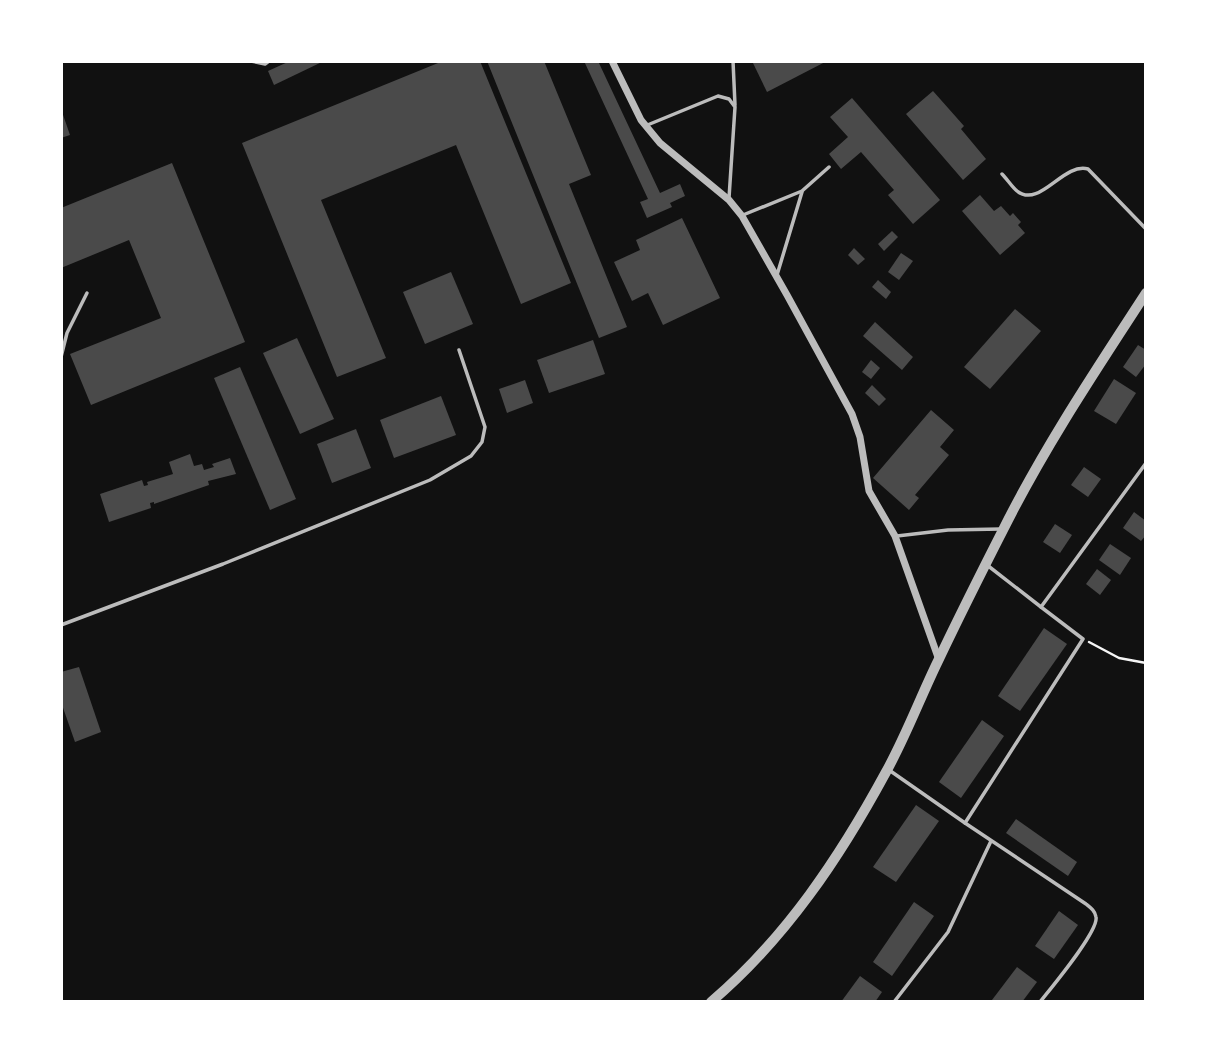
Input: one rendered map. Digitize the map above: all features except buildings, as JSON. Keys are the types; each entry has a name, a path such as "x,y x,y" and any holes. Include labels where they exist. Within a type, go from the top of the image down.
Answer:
{"street":[{"path":"612,61 645,126 660,143 729,200 741,216 852,414 860,437 869,491 895,536 939,660"},
{"path":"711,1002 763,952 803,906 835,859 887,770 1035,468 1146,293"}],"lane":[{"path":"251,61 265,64 269,61"},
{"path":"729,200 735,107 733,61"},
{"path":"645,126 718,96 729,99 735,107"},
{"path":"1002,174 1019,193 1030,195 1041,192 1073,169 1080,166 1088,169 1146,229"},
{"path":"741,216 802,191 829,167"},
{"path":"776,277 802,191"},
{"path":"61,357 67,333 87,293"},
{"path":"61,625 223,564 430,480 471,456 482,442 485,427 458,350"},
{"path":"1041,607 1146,463"},
{"path":"895,536 948,530 1003,529"},
{"path":"965,823 1083,639 986,565"},
{"path":"887,770 1093,909 1096,916 1093,932 1041,1002"},
{"path":"894,1002 948,932 991,841"}],"path":[{"path":"1083,639 1118,658 1146,663"}]}
